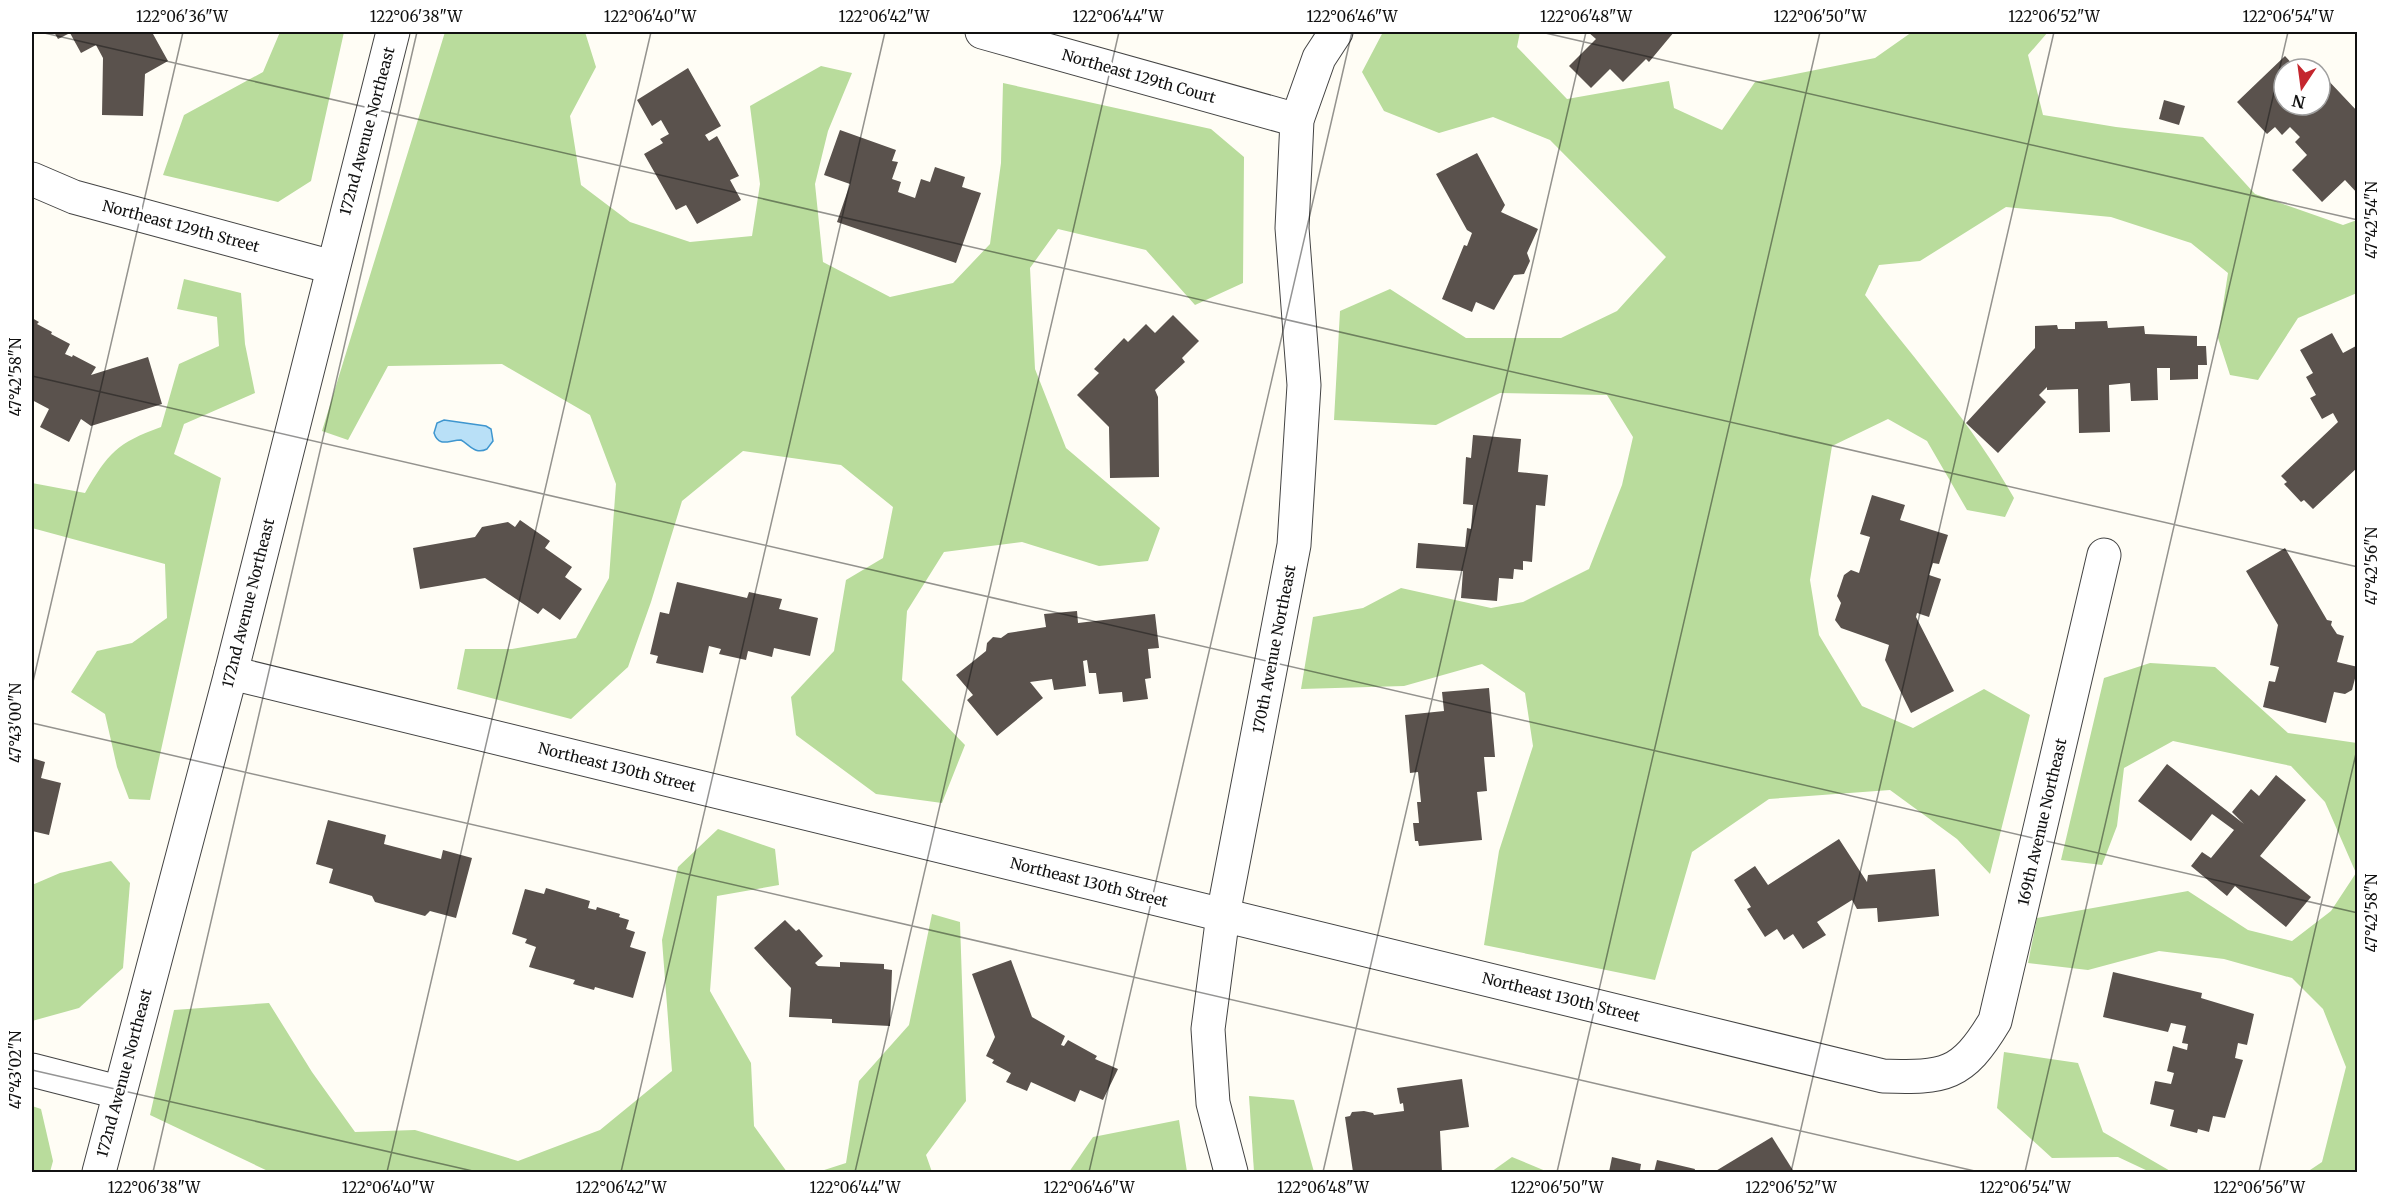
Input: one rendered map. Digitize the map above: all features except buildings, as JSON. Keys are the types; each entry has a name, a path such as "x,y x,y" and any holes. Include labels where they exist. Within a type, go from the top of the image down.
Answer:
{"street":[{"name":"172nd Avenue Northeast","path":"99,1173 118,1092 231,673 393,32"},
{"name":"Northeast 129th Court","path":"982,32 1297,120"},
{"name":"170th Avenue Northeast","path":"1231,1173 1213,1103 1208,1029 1223,915 1294,545 1304,385 1292,228 1297,120 1319,58 1336,32"},
{"name":"Northeast 129th Street","path":"32,180 74,197 332,267"},
{"name":"169th Avenue Northeast","path":"1948,1073 1978,1049 1995,1021 2104,555"},
{"name":"Northeast 130th Street","path":"231,673 1883,1076 1916,1077 1948,1073"},
{"path":"32,1070 118,1092"}],"green space":[{"path":"280,32 344,32 311,181 278,202 163,175 184,115 263,72"},
{"path":"445,32 585,32 596,67 570,116 581,185 630,222 690,242 752,236 760,184 750,106 821,66 852,73 828,131 815,184 823,262 890,297 953,283 990,244 1001,163 1003,83 1211,129 1244,157 1243,283 1195,305 1146,250 1058,229 1030,268 1035,369 1066,448 1160,528 1148,561 1099,566 1022,542 944,552 907,611 902,680 965,745 942,803 876,794 796,735 791,697 834,651 846,580 883,558 893,507 841,465 743,451 682,501 628,667 571,719 457,689 465,649 512,649 576,638 609,578 616,484 590,415 502,364 388,366 348,440 322,431"},
{"path":"1383,32 1520,32 1517,47 1567,99 1669,81 1674,108 1722,130 1755,82 1875,58 1912,32 2048,32 2028,55 2043,115 2116,127 2203,137 2255,194 2343,225 2357,220 2357,293 2298,318 2258,380 2230,375 2218,338 2228,273 2191,243 2111,217 2006,207 1920,261 1879,265 1865,295 1962,419 2014,498 2005,517 1967,510 1927,441 1888,419 1832,446 1810,580 1819,635 1862,706 1913,728 1984,689 2030,715 1990,874 1957,839 1890,790 1769,799 1692,852 1655,980 1484,945 1499,851 1533,746 1525,693 1482,664 1404,686 1301,689 1313,617 1363,608 1401,588 1491,608 1523,602 1589,569 1622,485 1633,437 1607,395 1500,393 1436,425 1334,420 1340,311 1390,289 1466,338 1561,338 1617,311 1666,257 1550,140 1493,117 1439,133 1384,111 1362,72"},
{"path":"184,279 241,293 245,344 255,393 184,424 174,454 221,478 150,800 129,799 117,767 105,714 71,692 97,651 132,643 167,618 165,564 32,528 32,483 85,493 100,468 115,451 134,438 161,427 179,364 219,346 217,317 177,309"},
{"path":"2150,663 2215,667 2288,733 2357,743 2357,1172 2307,1172 2322,1162 2346,1067 2323,1009 2292,978 2224,959 2159,951 2088,970 2028,963 2037,918 2188,891 2248,930 2292,941 2331,911 2356,873 2325,802 2291,766 2173,741 2124,768 2117,826 2102,865 2061,860 2104,678"},
{"path":"718,829 775,849 779,885 717,896 710,991 751,1063 754,1126 787,1172 270,1172 150,1115 174,1010 269,1003 312,1072 355,1132 415,1130 518,1161 600,1130 672,1071 662,940 678,867"},
{"path":"111,861 130,883 123,968 79,1008 32,1021 32,885 60,873"},
{"path":"932,914 960,922 966,1101 926,1155 932,1172 818,1172 846,1163 859,1081 909,1025"},
{"path":"2004,1052 2078,1063 2103,1132 2172,1172 2150,1172 2118,1157 2052,1158 1997,1108"},
{"path":"1249,1096 1294,1100 1314,1172 1254,1172"},
{"path":"32,1106 41,1109 53,1161 50,1172 32,1172"},
{"path":"1179,1120 1187,1172 1069,1172 1093,1137"},
{"path":"1512,1157 1548,1172 1491,1172"}],"water":[{"path":"444,420 486,426 491,429 493,441 483,451 473,449 461,440 442,442 436,438 434,433 437,423"}]}
